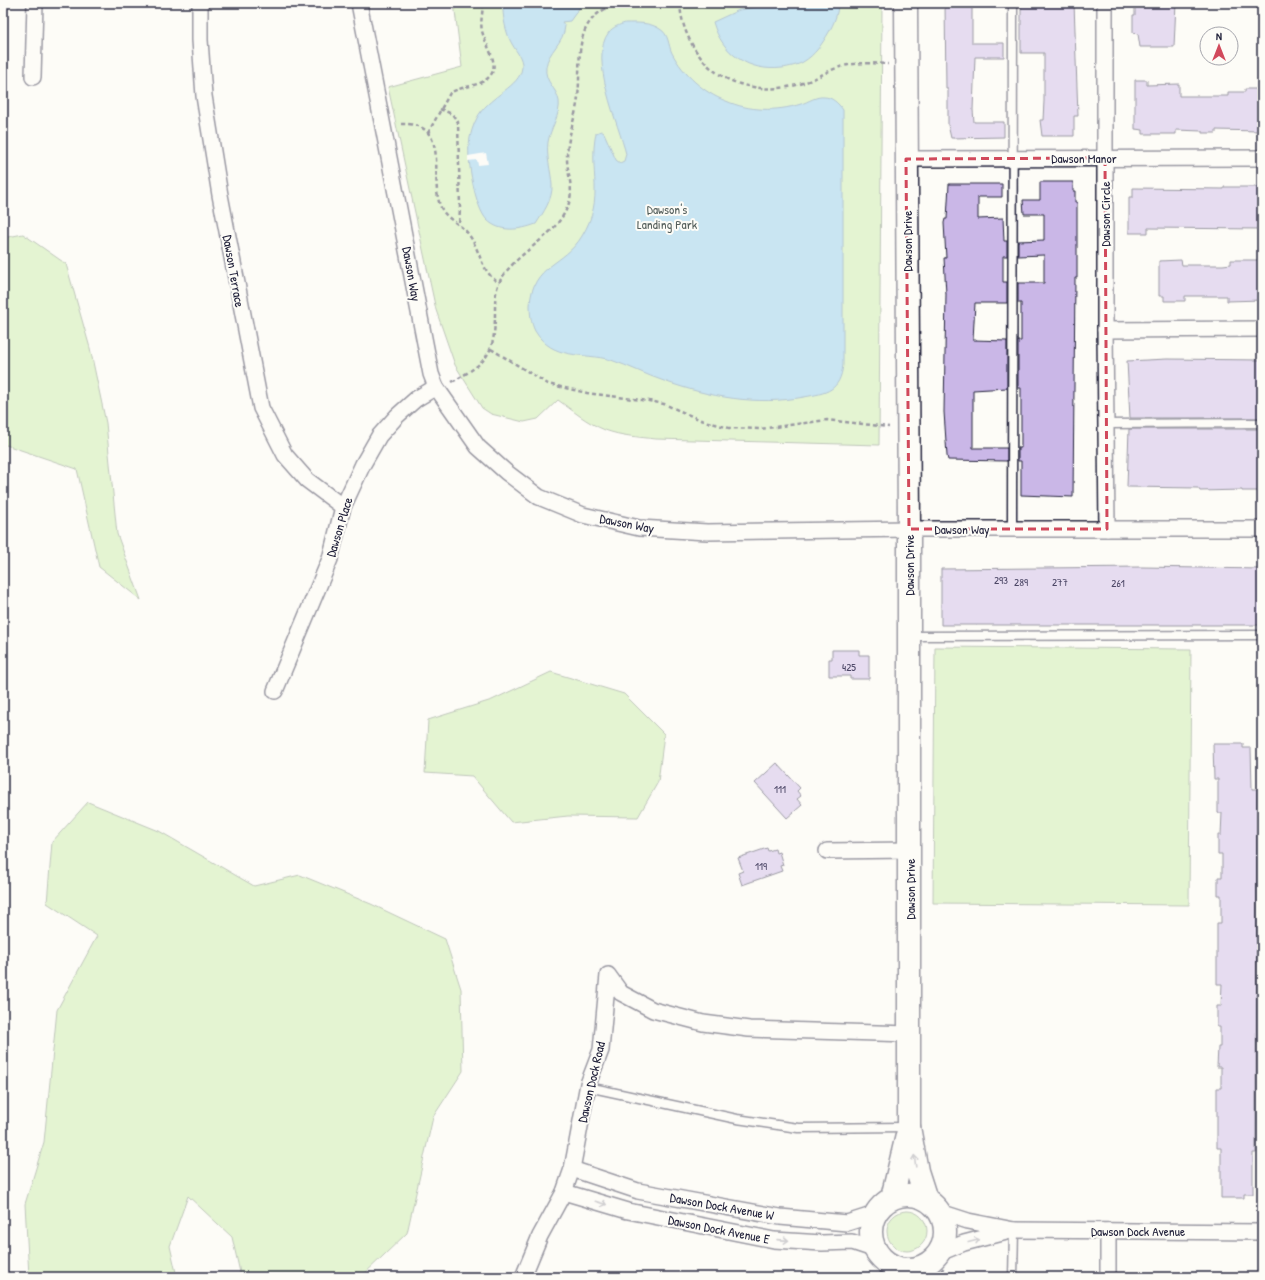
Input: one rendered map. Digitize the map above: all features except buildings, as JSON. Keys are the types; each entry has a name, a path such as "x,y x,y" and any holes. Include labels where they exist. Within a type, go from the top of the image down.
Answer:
{"street":[{"path":"33,77 35,3"},
{"name":"Dawson Terrace","path":"200,3 200,40 204,96 222,210 261,408 286,455 307,480 343,507"},
{"name":"Dawson Way","path":"359,3 430,374 436,387 478,447 506,472 539,497 584,515 639,528 706,532 909,528 1262,528"},
{"name":"Dawson Drive","path":"906,3 910,636 909,1127 917,1172 933,1205"},
{"name":"Dawson Circle","path":"1106,3 1105,330 1107,528"},
{"name":"Dawson Manor","path":"906,159 1262,158"},
{"path":"1105,330 1262,329"},
{"name":"Dawson Place","path":"275,691 330,559 343,507 363,464 379,436 397,416 416,399 436,387"},
{"path":"827,851 910,850"},
{"name":"Dawson Dock Road","path":"526,1276 540,1236 564,1192 572,1169 588,1088 601,1050 608,975 621,993 653,1010 703,1023 749,1029 909,1034"},
{"name":"Dawson Drive","path":"892,1198 909,1127"},
{"name":"Dawson Dock Avenue W","path":"572,1169 638,1191 780,1217 847,1223 875,1214"},
{"name":"Dawson Dock Avenue E","path":"564,1192 628,1211 767,1238 822,1243 852,1242 886,1263"},
{"path":"903,1195 915,1195 933,1205 946,1227 945,1240 928,1265 908,1269 886,1263 872,1238 872,1225 875,1214 882,1205 892,1198 903,1195"},
{"name":"Dawson Dock Avenue","path":"933,1205 968,1221 1014,1230 1262,1232"},
{"name":"Dawson Dock Avenue","path":"928,1265 964,1243 1014,1230"},
{"path":"1108,1231 1108,1277"}],"lane":[{"path":"1012,3 1012,528"},
{"path":"1106,424 1262,423"},
{"path":"910,636 1262,635"},
{"path":"588,1088 737,1119 798,1128 909,1127"},
{"path":"1012,1277 1014,1230"}],"path":[{"path":"428,133 450,92 483,81 491,75 494,60 482,29 483,3"},
{"path":"452,382 477,366 490,354 495,332 495,296 499,283 513,264 548,234 564,213 571,191 567,166 567,148 577,104 580,43 594,18 607,8 621,3"},
{"path":"680,3 683,24 698,54 714,71 747,86 774,89 786,88 806,82 840,66 865,63 888,64"},
{"path":"440,109 452,114 457,120 460,159 459,225"},
{"path":"401,124 418,126 428,133 436,152 436,183 439,205 448,217 466,230 487,273 499,283"},
{"path":"491,349 548,384 587,393 664,404 701,420 729,428 760,429 827,420 889,427"}],"highlighted area":[{"path":"1105,158 1107,529 909,529 906,159"}],"green space":[{"name":"Dawson's Landing Park","path":"454,3 882,3 879,445 656,439 630,436 617,434 592,424 558,400 538,419 524,422 491,414 482,408 455,365 436,310 388,87 462,67"},
{"path":"23,234 66,264 90,348 106,423 117,534 141,600 99,567 77,469 3,444 3,238"},
{"path":"935,647 1191,649 1189,905 933,903"},
{"path":"551,672 624,694 664,734 658,782 638,817 568,816 511,822 472,776 425,773 428,720 492,700"},
{"path":"88,802 159,831 254,886 300,875 371,904 445,939 461,989 463,1071 433,1117 407,1233 361,1277 241,1277 232,1237 188,1196 170,1246 177,1277 29,1276 25,1204 44,1142 57,1010 97,936 47,903 52,842"},
{"path":"907,1211 918,1214 924,1220 927,1231 924,1242 918,1248 907,1251 896,1248 890,1242 887,1231 890,1220 896,1214"}],"water":[{"path":"503,3 583,3 570,21 562,22 565,26 564,32 547,61 546,67 547,77 558,96 559,101 557,116 548,142 548,158 552,185 551,195 547,206 536,224 517,229 504,229 487,220 479,205 469,161 469,141 476,121 487,105 518,78 522,68 521,60 506,30"},
{"path":"774,3 838,3 833,25 824,41 811,56 803,62 782,68 759,67 748,64 730,52 717,33 713,22 739,10"},
{"path":"625,23 648,24 663,31 667,37 672,53 682,68 702,88 718,98 744,107 772,109 792,107 815,98 824,97 835,101 843,110 843,365 839,380 826,392 812,396 769,401 733,398 698,392 664,381 611,360 569,354 560,351 542,341 535,331 531,318 530,305 532,291 536,281 550,266 567,254 575,246 589,222 595,197 594,147 596,133 601,131 604,133 616,160 620,163 624,161 626,154 607,92 603,74 602,58 603,44 609,32 614,27"}],"pier":[{"path":"486,153 488,164 478,165 477,160 468,161 468,156"}]}
